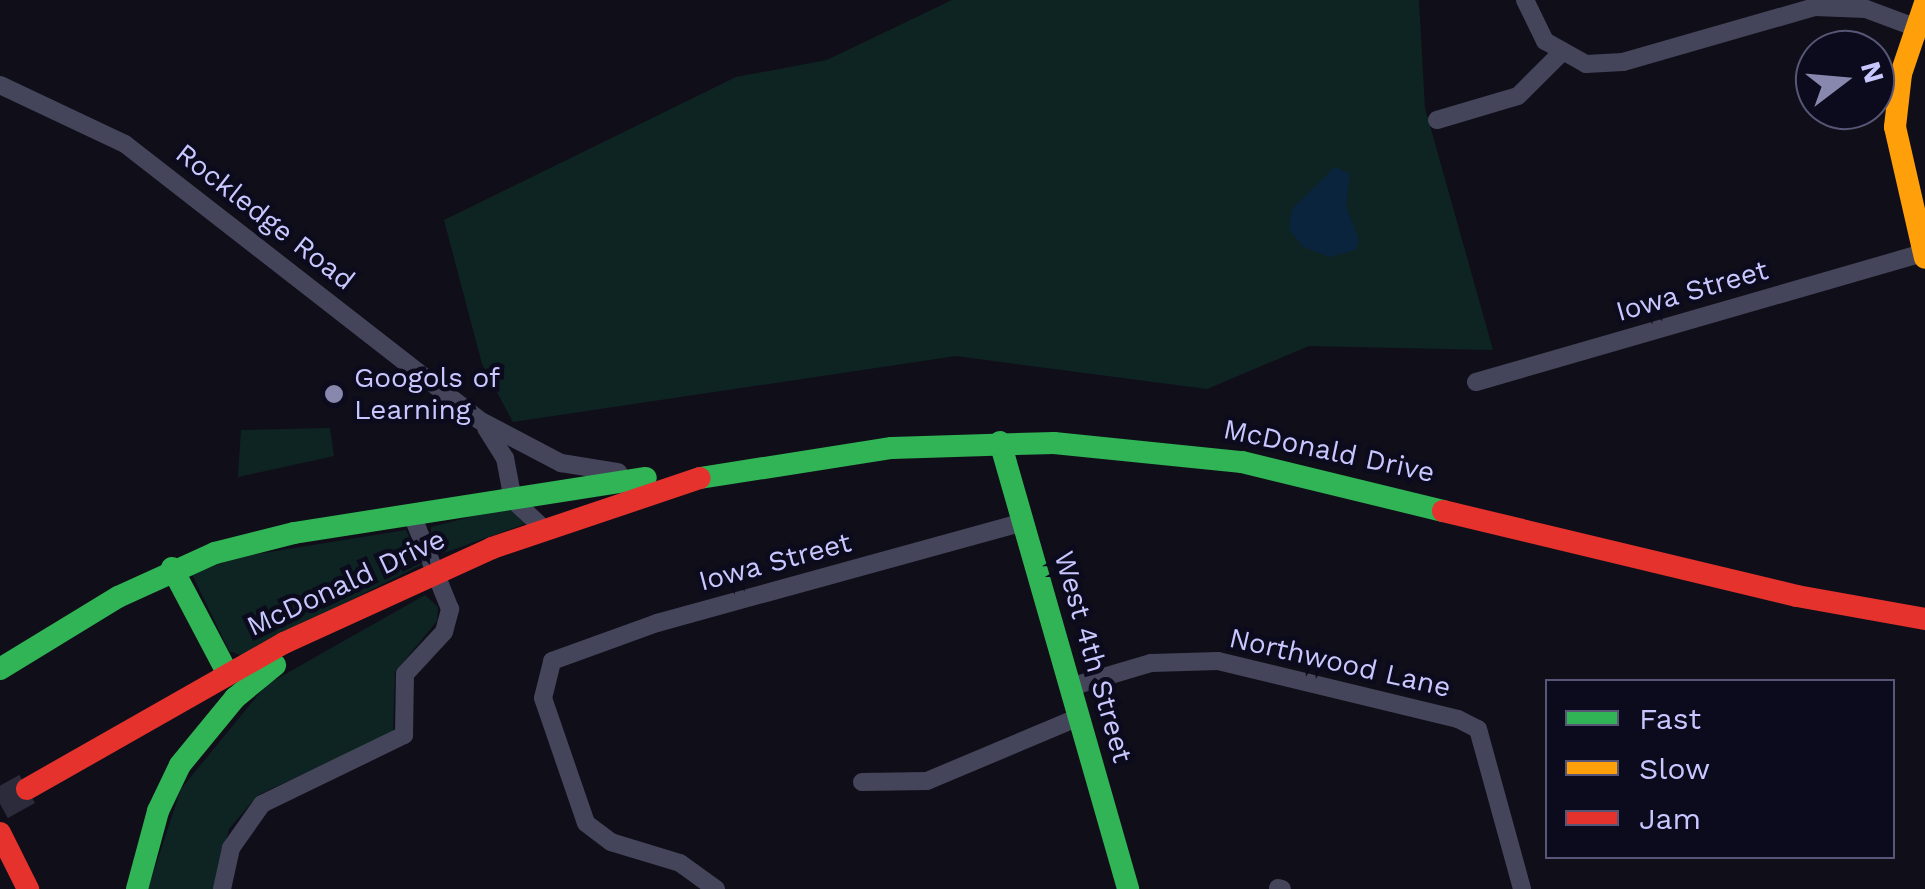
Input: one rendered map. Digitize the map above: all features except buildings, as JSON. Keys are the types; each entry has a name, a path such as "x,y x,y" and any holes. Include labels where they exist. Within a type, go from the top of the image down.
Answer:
{"main road":[{"path":"1925,2 1895,128 1925,255"},
{"name":"McDonald Drive","path":"0,669 172,568 268,538 648,478 710,475 853,451 1000,442 1102,445 1251,463 1797,596 1925,619"},
{"name":"West 4th Street","path":"1000,442 1128,889"},
{"name":"McDonald Drive","path":"26,789 228,674 437,571 543,528 710,475"},
{"path":"172,568 228,674"},
{"path":"136,889 158,811 204,732 264,672 338,620"},
{"path":"0,833 28,889"}],"street":[{"path":"1525,0 1536,30 1560,54 1586,64 1624,62 1786,7 1840,5 1920,29"},
{"path":"1436,120 1518,96 1560,54"},
{"name":"Rockledge Road","path":"0,84 125,144 480,420"},
{"name":"Iowa Street","path":"1476,382 1925,255"},
{"path":"480,420 561,462 648,478"},
{"path":"480,420 505,458 513,500 543,528"},
{"path":"222,889 231,848 262,804 404,735 405,674 448,620 437,571 412,515"},
{"name":"Iowa Street","path":"716,889 680,863 611,842 586,823 544,698 548,667 566,652 657,623 1023,522"},
{"name":"Northwood Lane","path":"1070,686 1150,663 1218,661 1478,729 1522,889"},
{"path":"862,782 927,781 1079,717"}],"green space":[{"path":"952,0 1419,0 1425,108 1493,350 1309,346 1207,389 956,356 513,422 482,364 444,220 736,77 827,60"},
{"path":"330,428 334,456 238,477 241,430"},
{"path":"509,507 525,524 441,554 431,536 431,527"},
{"path":"406,530 421,565 241,655 229,651 192,574 238,557"},
{"path":"425,595 438,607 437,621 395,672 393,732 258,795 229,829 213,889 148,889 181,789 266,685"}],"water":[{"path":"1335,167 1350,174 1346,205 1359,241 1355,250 1330,257 1303,247 1289,229 1292,209"}],"tunnel":[{"path":"0,804 27,789"}],"traffic: fast":[{"path":"1000,442 1128,889"},
{"path":"700,478 892,448 1054,443 1242,462 1443,511"},
{"path":"0,669 118,597 215,553 294,533 646,478"},
{"path":"172,568 228,674"},
{"path":"137,889 158,811 180,765 235,698 275,665"}],"traffic: slow":[{"path":"1925,3 1901,74 1895,127 1925,258"}],"traffic: jam":[{"path":"27,789 284,643 492,548 700,478"},
{"path":"1443,511 1797,596 1925,619"},
{"path":"0,833 28,889"}],"place":[{"name":"Googols of Learning","path":"334,394"}]}
